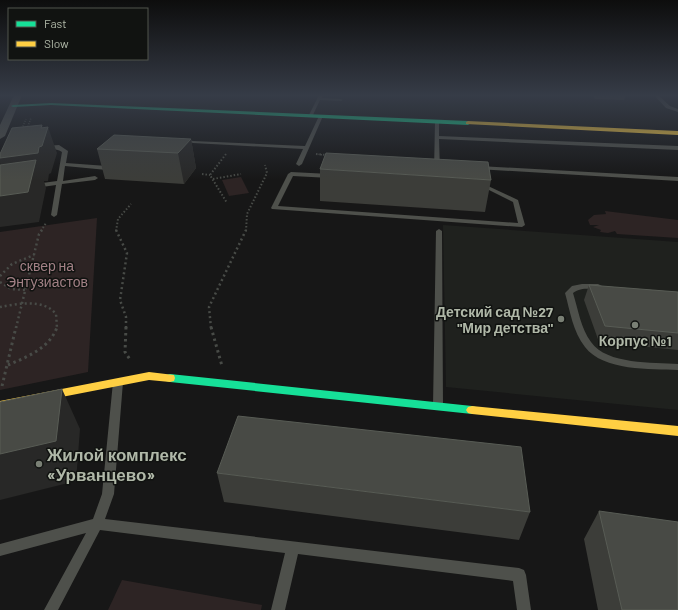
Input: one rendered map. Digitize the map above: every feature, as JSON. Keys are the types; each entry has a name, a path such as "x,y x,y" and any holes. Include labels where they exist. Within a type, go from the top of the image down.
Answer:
{"street":[{"path":"0,136 5,123"},
{"path":"468,123 678,133"},
{"path":"0,405 148,376 678,431"}],"lane":[{"path":"299,164 318,123"},
{"path":"436,123 438,177"},
{"path":"437,137 678,148"},
{"path":"174,138 192,141 306,148"},
{"path":"39,148 55,147 63,148 65,151 54,216"},
{"path":"62,164 107,168"},
{"path":"438,165 445,166"},
{"path":"475,168 678,179"},
{"path":"337,176 291,174 274,208 522,225 516,201 486,187 472,186"},
{"path":"29,187 96,178"},
{"path":"438,406 439,231"},
{"path":"610,287 580,286 572,289 569,293 588,347 599,355 614,361 678,367"},
{"path":"51,610 97,524 108,494 118,382"},
{"path":"0,550 97,524 519,575 524,610"},
{"path":"278,610 293,548"}],"path":[{"path":"21,131 24,123"},
{"path":"26,131 29,123"},
{"path":"210,175 234,144"},
{"path":"304,153 327,155"},
{"path":"227,384 209,319 209,307 246,231 247,214 267,173 265,165"},
{"path":"202,174 210,175 227,203"},
{"path":"213,179 241,174"},
{"path":"131,204 122,212 115,225 118,238 126,247 128,253 120,300 126,320 125,352 128,359 148,376"},
{"path":"2,387 39,234"},
{"path":"0,276 12,264 34,255"},
{"path":"0,282 10,289 26,290"},
{"path":"0,307 22,304 43,306 51,309 56,314 58,321 53,337 34,353 7,365"}],"shaded area":[{"name":"Детский сад №27 \"Мир детства\"","path":"443,225 678,242 678,410 446,387"}],"green space":[{"path":"241,177 249,193 229,196 222,180"},
{"path":"605,211 678,220 678,238 617,234 615,231 608,233 600,232 601,230 593,227 599,225 590,225 588,220 594,215 606,214"},
{"name":"сквер на Энтузиастов","path":"97,218 88,372 0,390 0,232"},
{"path":"122,580 262,605 261,610 108,610"}],"building":[{"path":"42,125 41,128 48,127 42,146 39,147 38,153 0,158 0,154 12,128"},
{"path":"114,135 191,139 178,153 97,149"},
{"path":"326,153 488,162 491,180 320,169"},
{"path":"36,160 28,192 0,196 0,165"},
{"path":"589,285 678,292 678,333 605,326"},
{"path":"62,389 56,441 0,454 0,402"},
{"path":"238,416 521,447 530,512 217,473"},
{"path":"599,511 678,522 678,610 622,610"}],"traffic: fast":[{"path":"170,378 472,410"}],"traffic: slow":[{"path":"478,123 678,133"},
{"path":"0,405 149,376 170,378"},
{"path":"472,410 678,431"}],"place":[{"name":"Детский сад №27 \"Мир детства\"","path":"561,319"},
{"name":"Корпус №1","path":"635,325"},
{"name":"Жилой комплекс «Урванцево»","path":"39,464"}]}
